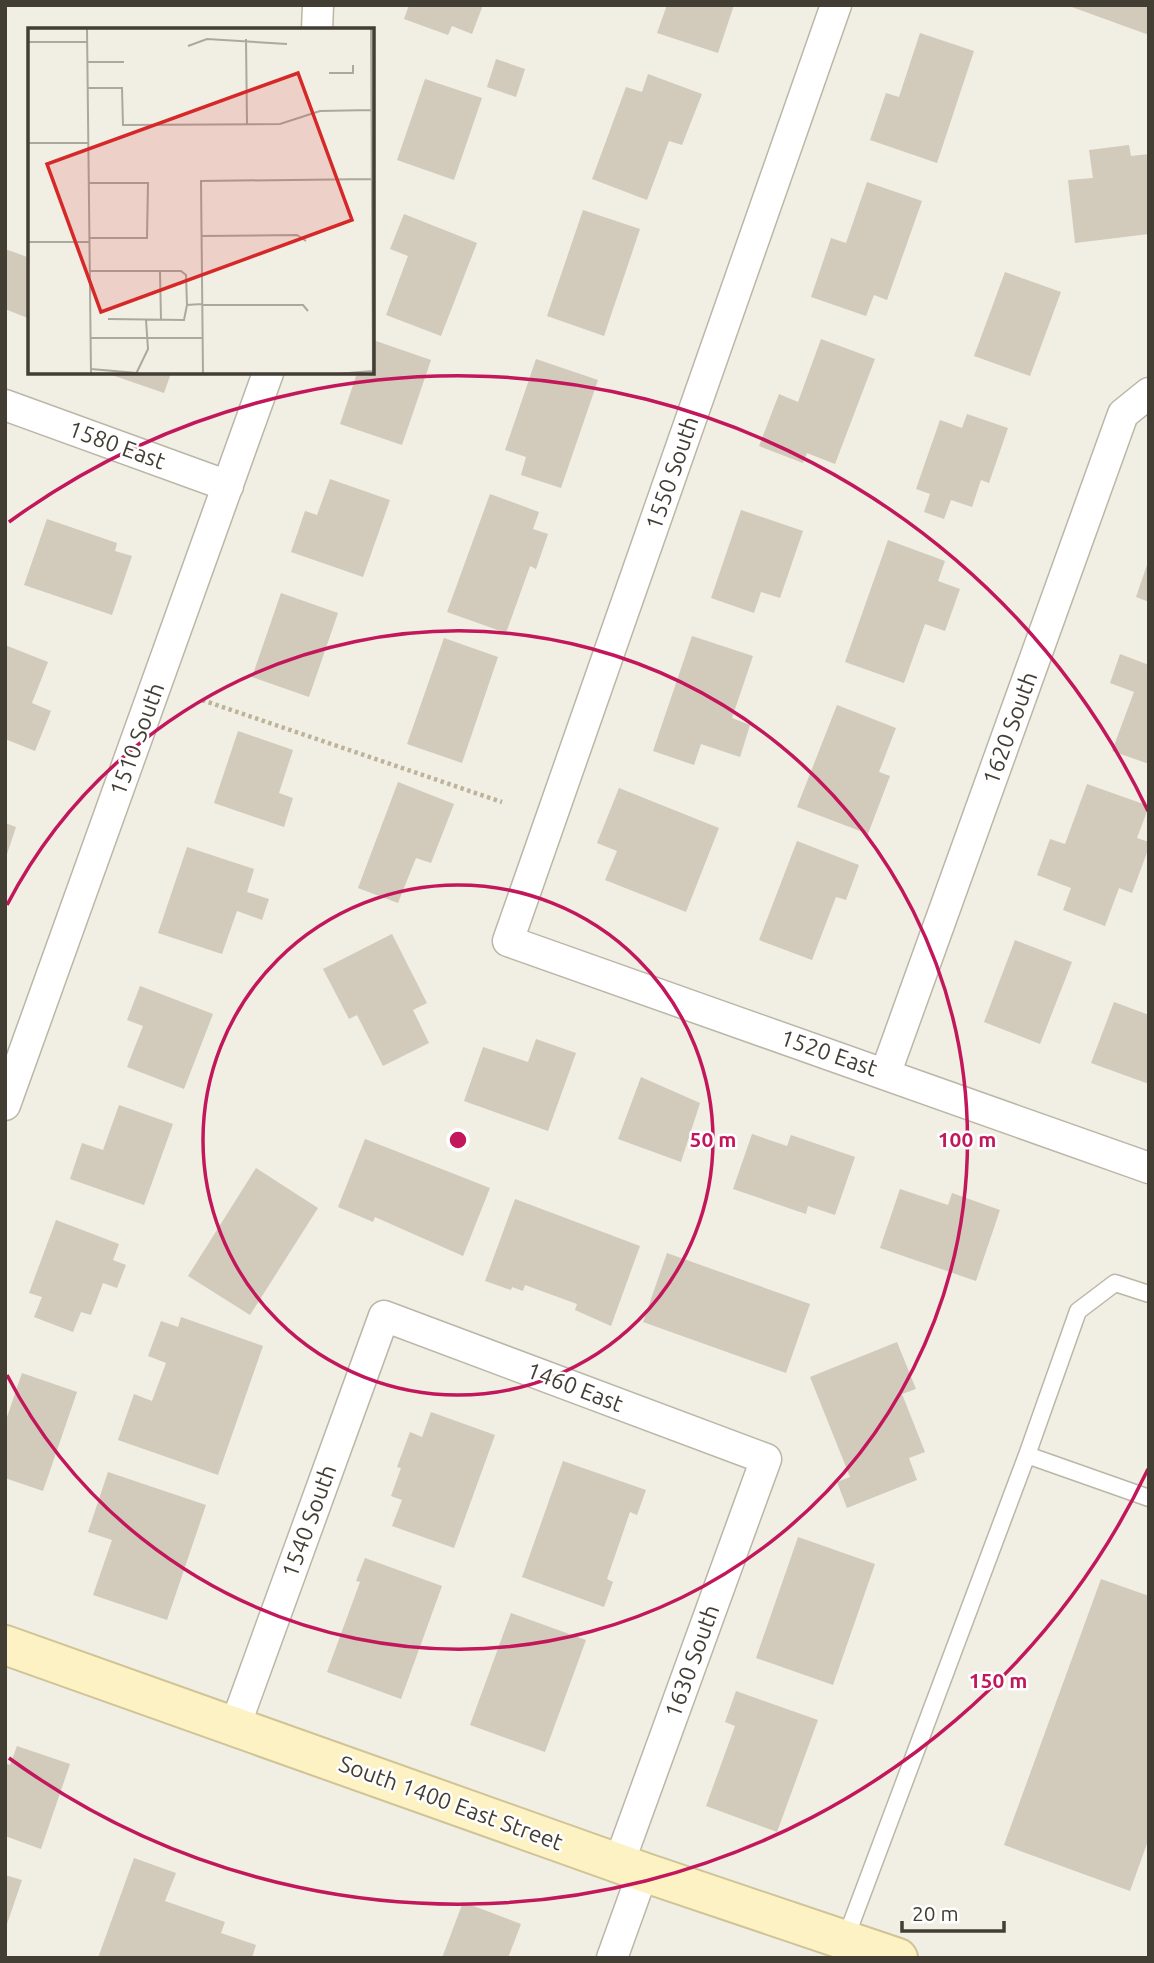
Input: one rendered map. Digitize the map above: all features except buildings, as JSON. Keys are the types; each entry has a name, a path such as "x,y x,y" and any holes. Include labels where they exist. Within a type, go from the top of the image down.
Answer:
{"street":[{"path":"317,28 318,5"},
{"name":"1550 South","path":"508,941 836,5"},
{"name":"1510 South","path":"5,1105 268,374"},
{"name":"1620 South","path":"886,1072 1123,414 1149,393"},
{"name":"1580 East","path":"5,405 229,486"},
{"name":"1520 East","path":"508,941 886,1072 1149,1168"},
{"name":"1460 East","path":"384,1315 766,1459"},
{"name":"1540 South","path":"234,1726 384,1315"},
{"name":"1630 South","path":"612,1958 631,1867 766,1459"},
{"name":"South 1400 East Street","path":"5,1645 631,1867 898,1958"}],"lane":[{"path":"845,1940 1027,1455 1078,1311 1115,1283 1149,1294"},
{"path":"1027,1455 1149,1498"}],"path":[{"path":"202,700 502,802"}]}
